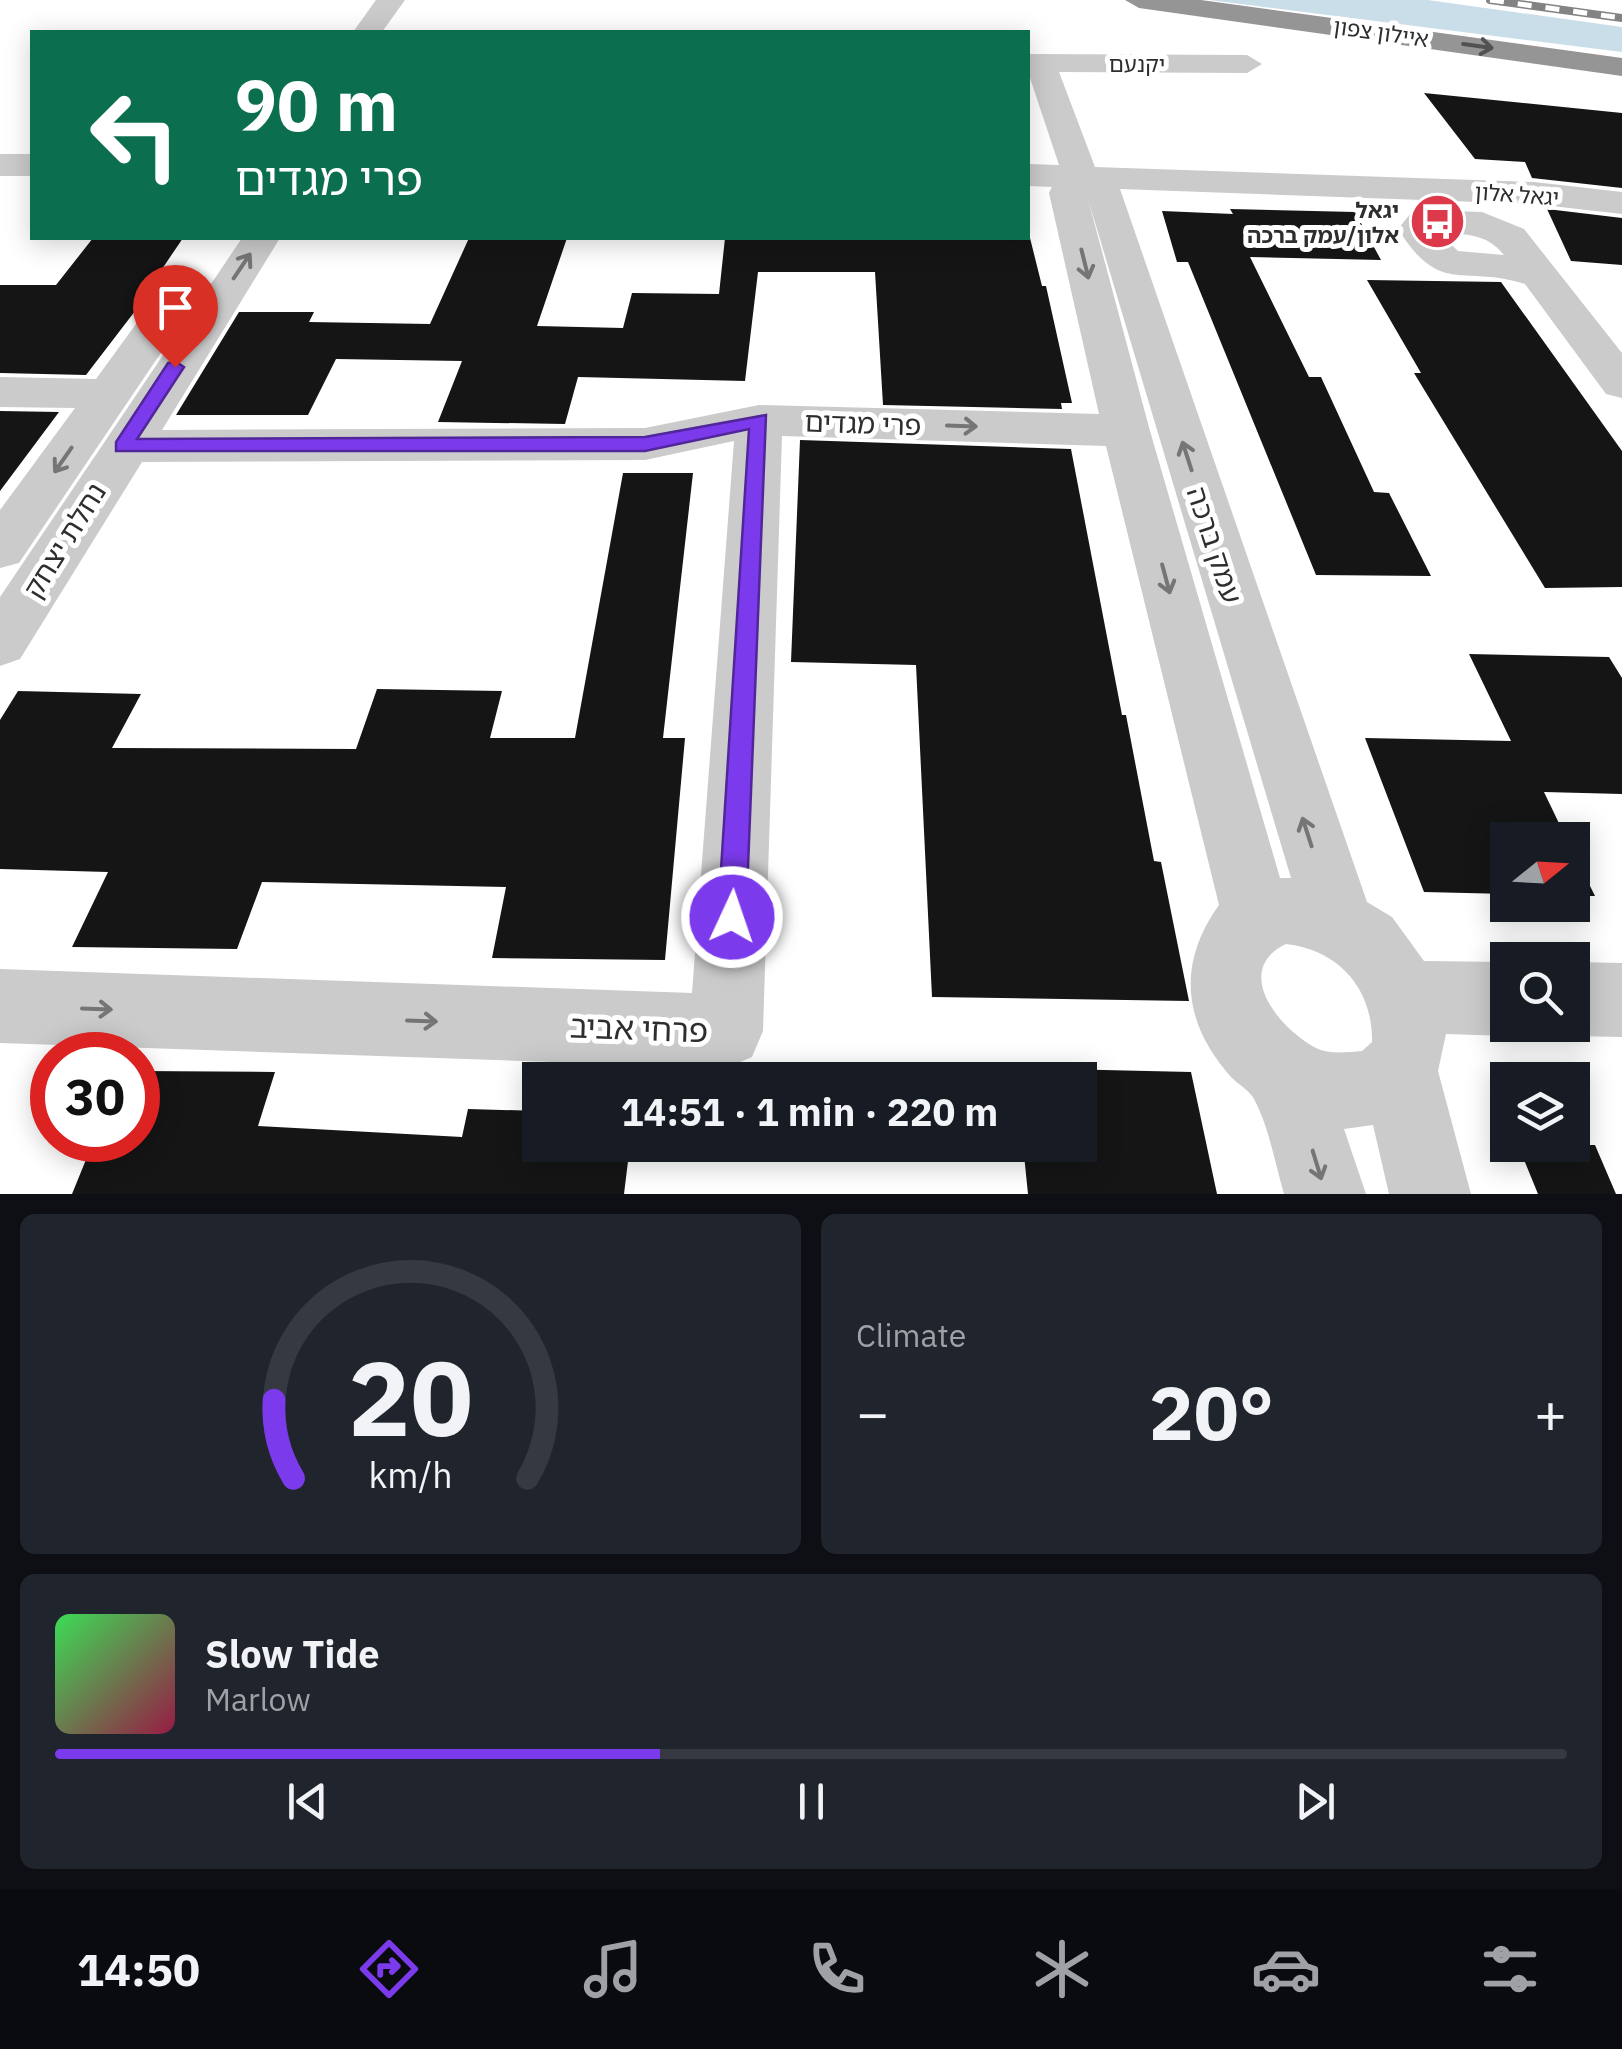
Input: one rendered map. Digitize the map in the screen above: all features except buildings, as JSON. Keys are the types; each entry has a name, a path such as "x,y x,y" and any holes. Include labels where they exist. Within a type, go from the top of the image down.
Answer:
{"highway":[{"name":"איילון צפון","path":"1139,0 1622,67"}],"street":[{"path":"368,30 391,0"},
{"path":"399,30 418,0"},
{"name":"יקנעם","path":"1032,66 1247,64"},
{"name":"עמק ברכה","path":"1032,66 1257,916"},
{"path":"0,165 30,165"},
{"path":"0,183 30,183"},
{"name":"עמק ברכה","path":"1062,186 1340,924"},
{"name":"יגאל אלון","path":"1062,186 1495,191 1622,204"},
{"name":"נחלת יצחק","path":"0,549 219,240"},
{"name":"נחלת יצחק","path":"0,643 123,446 260,240"},
{"path":"1536,275 1622,384"},
{"path":"0,392 108,394"},
{"name":"פרי מגדים","path":"123,446 645,444 759,420 1126,431"},
{"name":"פרחי אביב","path":"0,1006 726,1031 759,420"},
{"path":"1430,1194 1402,1033 1390,969 1367,943 1340,924 1297,911 1257,916 1237,932 1226,955 1223,984 1233,1016 1252,1046 1281,1072 1314,1089 1348,1094 1377,1087 1402,1033 1490,1004"},
{"path":"1590,999 1622,1000"},
{"path":"1281,1072 1302,1120 1325,1194"}],"water":[{"path":"1209,0 1428,0 1622,27 1622,52"}],"railway":[{"path":"1490,0 1622,18"}],"place":[{"name":"יגאל אלון/עמק ברכה","path":"1438,222"}],"route":[{"path":"175,367 123,446 645,444 759,420 732,917"}]}
